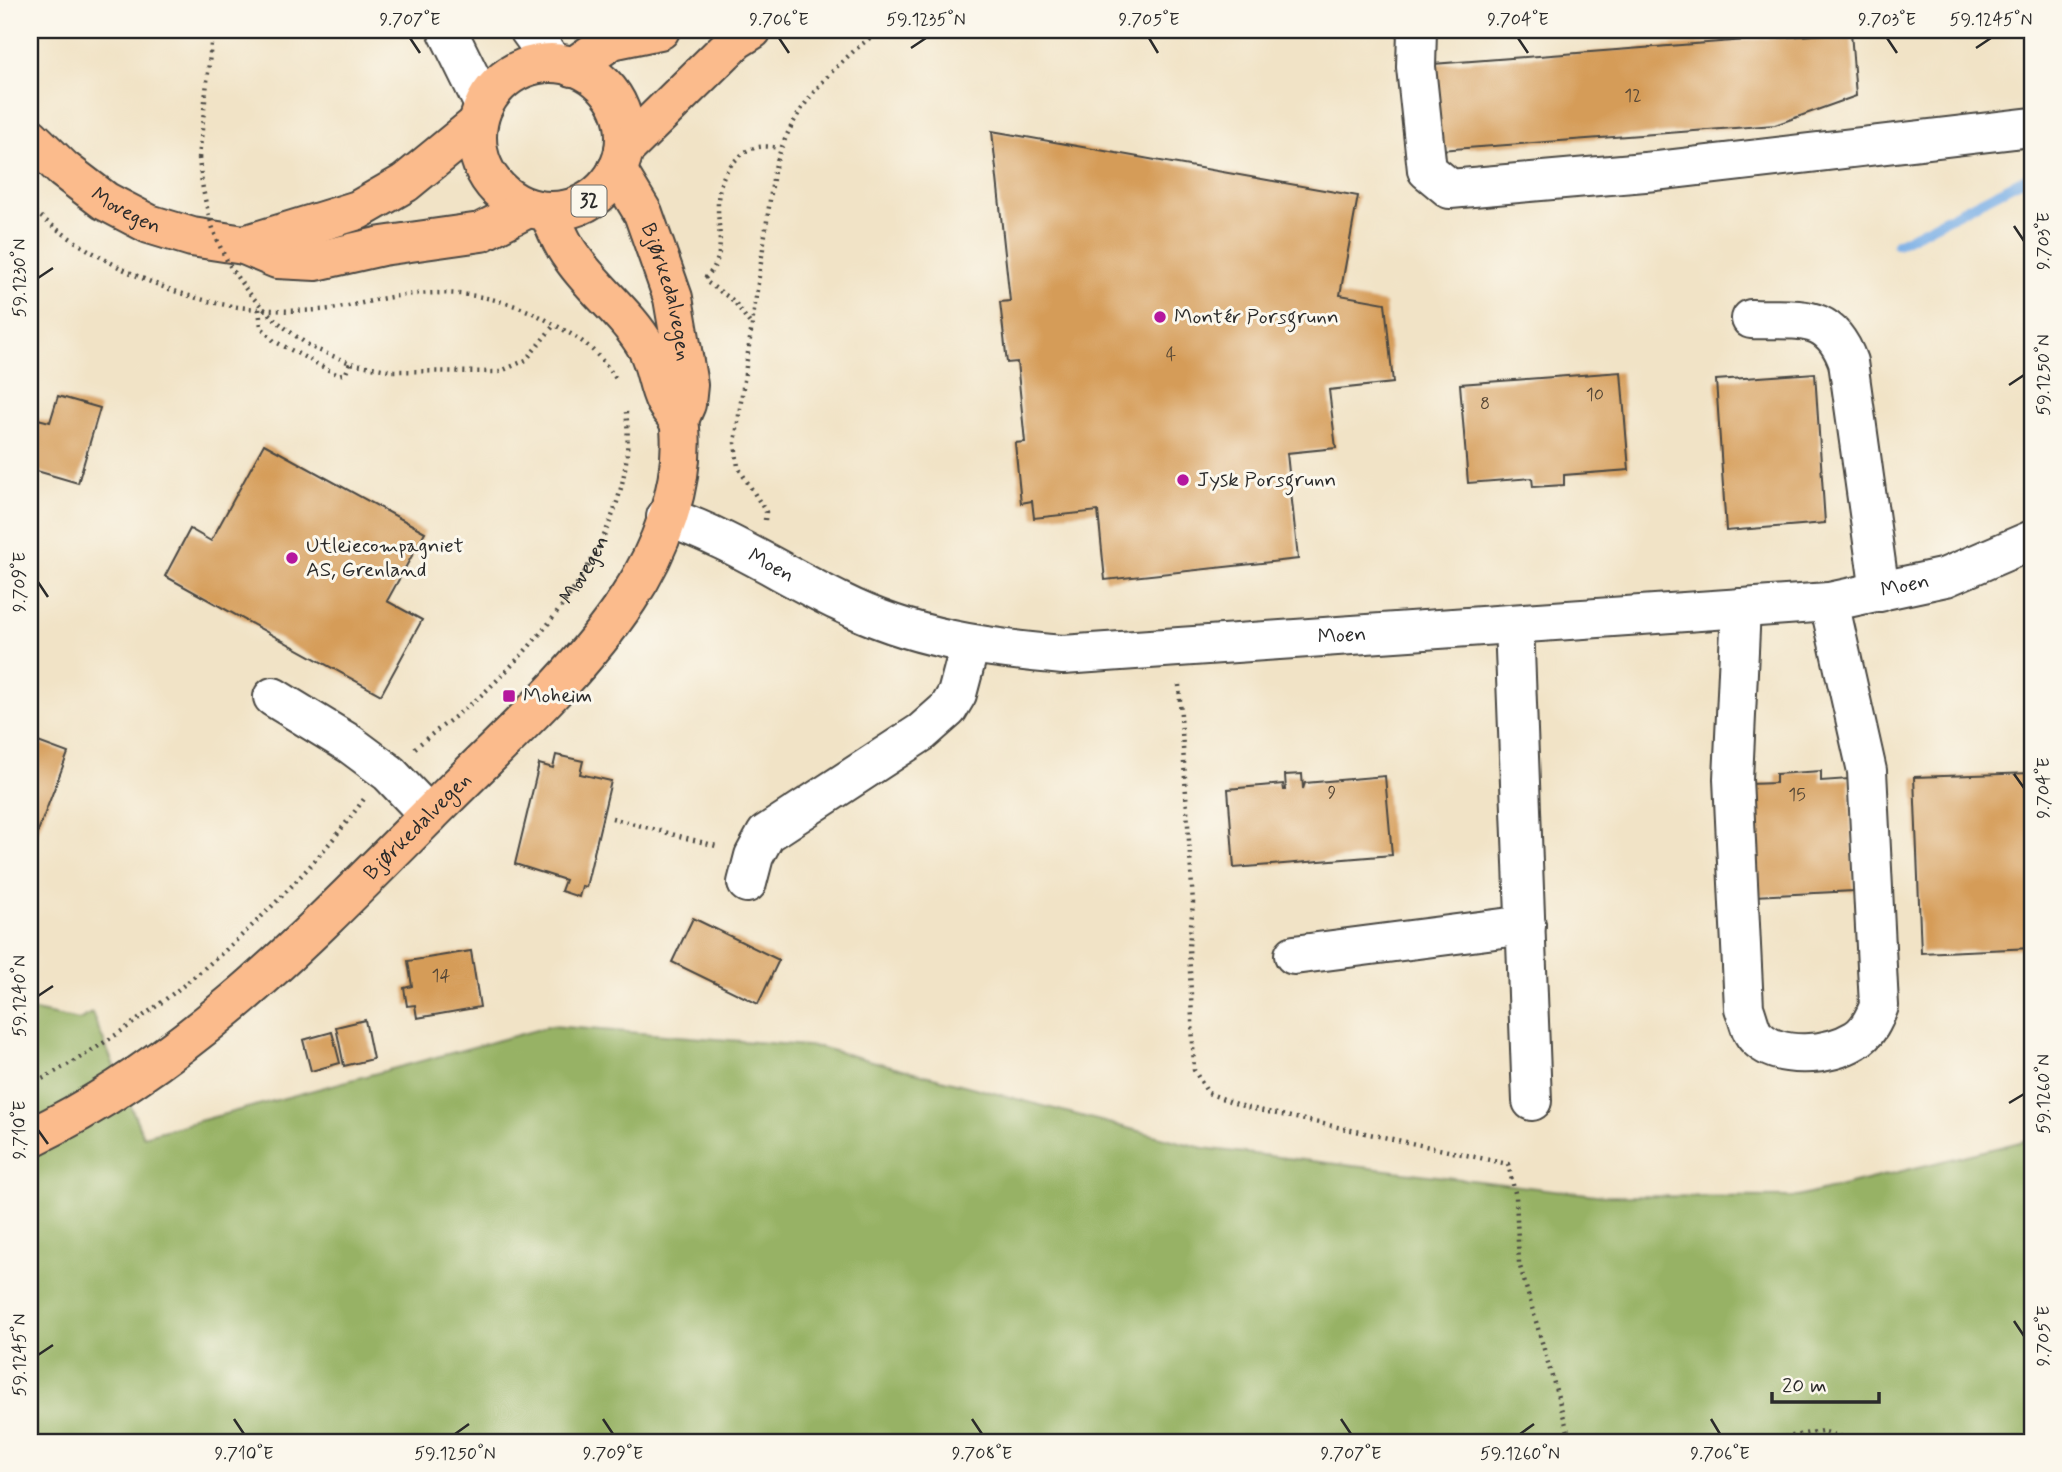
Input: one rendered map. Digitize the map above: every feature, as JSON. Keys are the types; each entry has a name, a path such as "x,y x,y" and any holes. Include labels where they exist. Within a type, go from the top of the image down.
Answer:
{"main road":[{"name":"32","path":"481,115 496,87 512,74 532,65 563,65 612,40 660,30"},
{"name":"32","path":"538,210 569,209 589,201 605,187 621,160 736,40 752,30"},
{"path":"563,65 593,76 614,99 625,129 621,160"},
{"path":"481,115 477,146 482,166 493,184 508,199 538,210"},
{"name":"Movegen","path":"244,245 358,210 405,183 481,115"},
{"name":"Movegen","path":"30,137 63,169 105,201 149,224 192,237 244,245 277,259 316,261 382,246 481,232 538,210"},
{"name":"Bjørkedalvegen","path":"30,1138 140,1075 214,1021 340,905 575,668 628,598 666,517 681,474 679,420 686,404 688,385 673,298 621,160"},
{"name":"Bjørkedalvegen","path":"538,210 570,256 631,324 648,350 666,402 679,420"}],"street":[{"path":"447,30 481,115"},
{"path":"530,30 563,65"},
{"path":"1417,30 1416,67 1427,170 1450,189 1656,171 2032,127"},
{"path":"1751,319 1812,321 1828,329 1840,340 1848,362 1880,592"},
{"name":"Moen","path":"666,517 720,539 842,604 914,632 970,645 1063,655 1829,602 1945,578 2032,540"},
{"path":"1741,608 1733,779 1744,1008 1755,1037 1771,1049 1788,1055 1840,1047 1857,1040 1871,1025 1880,1006 1867,771 1829,602"},
{"path":"1514,624 1532,1101"},
{"path":"751,869 766,834 911,739 948,709 957,694 970,645"},
{"path":"273,697 350,744 389,773 429,815"},
{"path":"1294,955 1526,925"}],"path":[{"path":"209,30 211,44 199,158 205,205 226,262 242,287 264,310 313,348 350,363 393,372 499,372 526,360 555,324 588,343 622,391"},
{"path":"763,531 766,512 738,467 735,443 779,148 822,79 880,30"},
{"path":"752,326 725,293 702,280 715,265 720,250 718,185 729,166 749,149 767,145 779,148"},
{"path":"259,308 261,327 275,341 338,375 346,373 350,363"},
{"name":"Movegen","path":"30,1086 75,1063 126,1031 190,979 326,850 364,800 389,773 432,733 488,689 523,654 576,584 614,509 628,448 625,399"},
{"path":"1175,649 1194,903 1189,946 1194,1070 1208,1093 1245,1107 1508,1164 1516,1197 1519,1263 1571,1442"},
{"path":"523,654 528,659"},
{"path":"612,817 751,869"},
{"path":"1757,1442 1822,1431 1860,1442"}],"green space":[{"path":"30,1010 79,1020 92,1013 143,1136 551,1026 819,1047 1203,1148 1604,1196 1797,1197 2032,1139 2032,1442 30,1442"}],"building":[{"path":"1851,32 1856,96 1775,125 1440,150 1433,64"},
{"path":"992,131 1358,196 1340,295 1385,303 1393,383 1329,390 1336,448 1287,453 1298,559 1105,580 1098,511 1034,518 1032,501 1021,503 1015,443 1025,442 1017,362 1007,363 1000,302 1010,301"},
{"path":"1621,372 1629,470 1564,475 1564,485 1533,487 1532,478 1468,483 1460,384"},
{"path":"1815,373 1825,523 1726,531 1716,380"},
{"path":"58,396 100,408 78,483 30,469 30,417 50,422"},
{"name":"Utleiecompagniet AS, Grenland","path":"264,444 425,532 387,601 422,620 381,695 165,576 190,529 211,541"},
{"path":"30,739 68,753 30,852"},
{"path":"556,755 583,761 580,774 611,781 586,887 582,886 579,897 561,891 565,880 515,864 539,764 553,768"},
{"path":"1821,771 1821,781 1849,779 1854,891 1754,896 1749,784 1776,783 1776,774"},
{"path":"2032,773 2032,948 1921,953 1914,777"},
{"path":"1302,774 1303,789 1305,783 1385,776 1392,855 1234,868 1228,789 1283,784 1286,790 1285,775"},
{"path":"693,918 779,960 758,1004 672,962"},
{"path":"471,951 480,1007 417,1018 415,1005 407,1006 404,988 412,986 408,961"},
{"path":"365,1020 373,1059 344,1066 336,1027"},
{"path":"332,1032 340,1063 311,1071 303,1040"}],"waterway":[{"path":"1897,244 2032,175"}],"place":[{"name":"Montér Porsgrunn","path":"1160,317"},
{"name":"Jysk Porsgrunn","path":"1183,480"},
{"name":"Utleiecompagniet AS, Grenland","path":"292,558"},
{"name":"Moheim","path":"509,696"}]}
